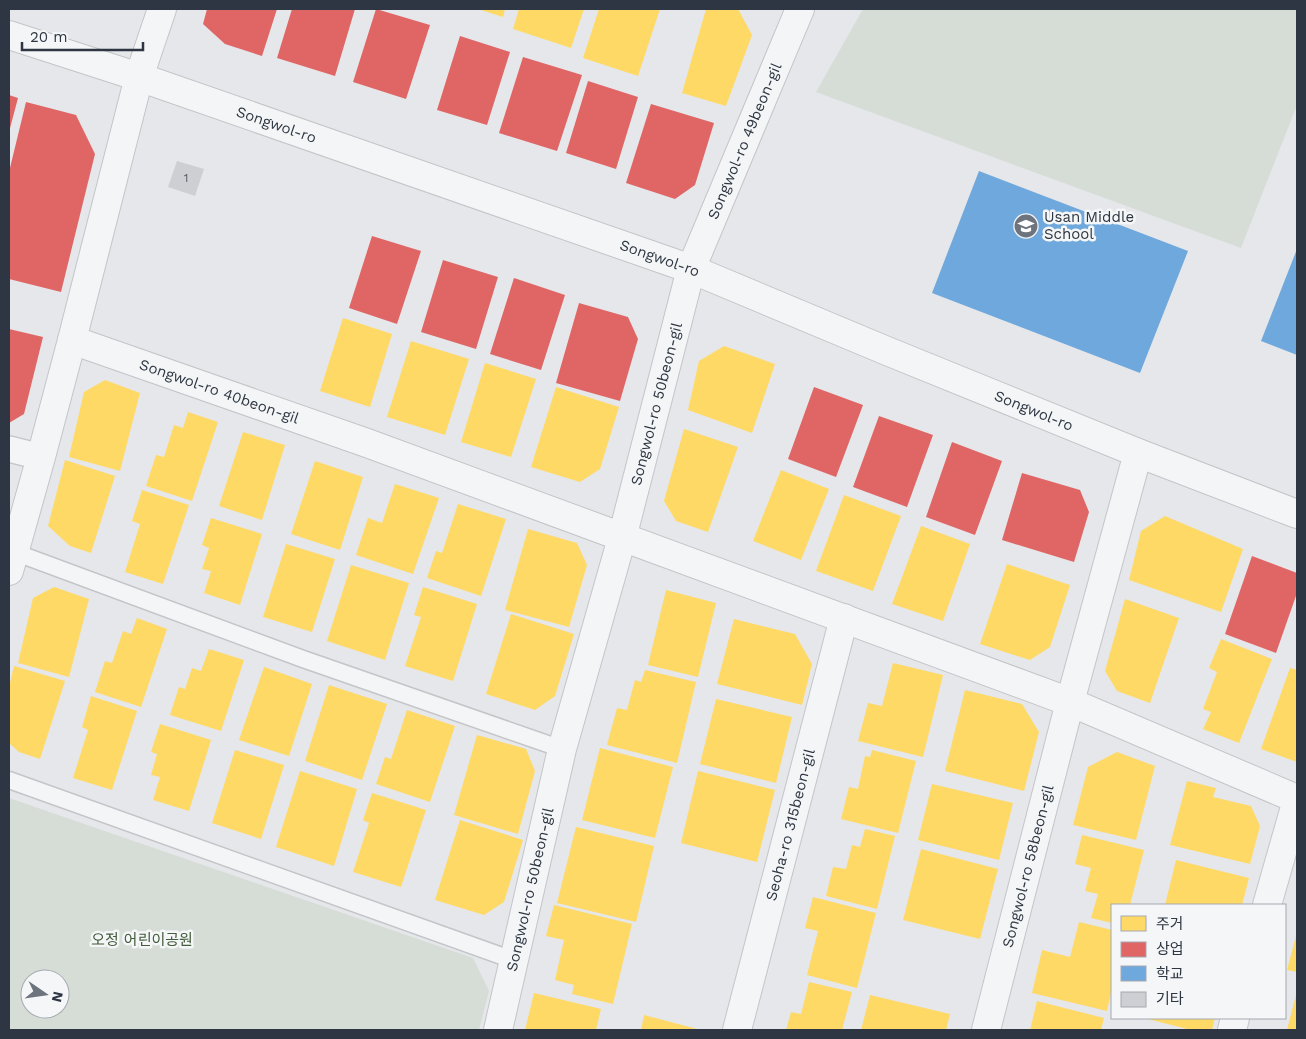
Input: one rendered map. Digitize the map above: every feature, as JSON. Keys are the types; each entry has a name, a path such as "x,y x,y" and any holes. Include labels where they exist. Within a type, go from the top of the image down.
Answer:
{"street":[{"path":"11,562 72,340 138,77 162,9"},
{"name":"Songwol-ro 49beon-gil","path":"690,269 794,10"},
{"name":"Songwol-ro","path":"9,35 138,77 690,269 1138,453 1297,514"},
{"name":"Songwol-ro 50beon-gil","path":"498,1030 562,749 622,538 690,269"},
{"name":"Songwol-ro 40beon-gil","path":"72,340 367,443 622,538"},
{"path":"9,450 41,457"},
{"name":"Songwol-ro 58beon-gil","path":"986,1030 1070,702 1138,453"},
{"path":"622,538 1070,702 1297,800 1267,904"},
{"name":"Seoha-ro 315beon-gil","path":"737,1030 844,618"}],"lane":[{"path":"11,562 303,659 562,749"},
{"path":"9,780 513,960"}],"green space":[{"path":"863,9 1297,9 1297,105 1241,248 816,92"},
{"name":"오정 어린이공원","path":"9,798 473,958 489,991 479,1030 9,1030"}],"building: 주거":[{"path":"478,9 505,9 503,17"},
{"path":"519,9 584,9 571,48 513,29"},
{"path":"599,9 660,9 638,76 583,58"},
{"path":"706,9 738,9 752,35 726,106 682,93"},
{"path":"343,318 392,334 370,407 320,391"},
{"path":"411,341 469,359 445,435 387,417"},
{"path":"724,346 775,364 752,433 688,410 699,361"},
{"path":"485,363 536,379 511,457 461,442"},
{"path":"105,380 140,393 120,471 69,457 84,392"},
{"path":"556,387 619,407 600,469 580,482 531,467"},
{"path":"188,412 218,422 192,501 146,486 156,455 164,457 174,425 183,428"},
{"path":"684,429 738,447 708,532 676,521 664,501"},
{"path":"243,432 285,445 262,520 219,506"},
{"path":"65,460 115,476 91,553 70,546 48,526"},
{"path":"315,461 363,477 340,550 291,534"},
{"path":"781,470 829,489 801,560 753,541"},
{"path":"395,484 439,498 413,574 356,555 368,518 382,523"},
{"path":"142,490 189,505 163,584 125,572 140,524 132,521"},
{"path":"844,495 901,516 873,591 816,571"},
{"path":"458,504 506,519 481,596 427,578 436,551 442,553"},
{"path":"1165,516 1243,549 1221,612 1129,580 1141,531"},
{"path":"211,518 262,534 240,605 204,593 211,571 202,569 209,548 202,545"},
{"path":"921,526 970,544 943,621 892,604"},
{"path":"528,529 577,543 587,565 569,627 505,610"},
{"path":"286,544 335,559 312,632 263,617"},
{"path":"1007,564 1070,585 1050,647 1030,660 980,644"},
{"path":"351,565 409,583 385,660 327,641"},
{"path":"54,587 89,599 69,677 18,663 33,598"},
{"path":"423,587 477,604 453,681 405,666 421,617 414,615"},
{"path":"666,590 716,603 698,677 648,665"},
{"path":"1125,599 1179,618 1150,703 1117,691 1105,671"},
{"path":"511,614 574,634 555,696 535,710 486,694"},
{"path":"137,618 167,629 141,707 95,692 105,661 112,663 123,631 131,634"},
{"path":"734,619 795,634 812,664 802,705 717,684"},
{"path":"1221,639 1272,659 1239,743 1203,729 1211,712 1203,709 1217,672 1209,668"},
{"path":"209,649 244,660 221,731 170,715 179,687 185,689 192,668 201,671"},
{"path":"893,663 943,675 923,757 858,741 868,703 882,706"},
{"path":"14,666 65,681 40,759 19,752 9,743 9,687"},
{"path":"264,667 312,684 289,756 239,740"},
{"path":"1290,668 1297,670 1297,762 1261,749"},
{"path":"645,670 696,682 677,763 607,745 617,708 627,710 635,680 641,682"},
{"path":"329,685 387,704 362,780 305,761"},
{"path":"965,690 1022,704 1039,732 1024,791 945,771"},
{"path":"91,696 137,711 112,790 73,778 88,730 82,727"},
{"path":"716,699 792,717 776,783 700,764"},
{"path":"407,710 455,726 430,802 376,784 385,757 391,759"},
{"path":"160,724 211,740 189,811 153,800 160,777 151,775 157,754 151,752"},
{"path":"477,735 526,749 535,771 518,834 454,815"},
{"path":"600,748 673,767 655,838 582,820"},
{"path":"235,750 284,765 261,839 212,823"},
{"path":"872,750 916,761 898,833 841,819 849,787 858,789 865,756 870,757"},
{"path":"1117,752 1155,766 1136,840 1073,825 1088,767"},
{"path":"300,771 357,789 334,866 276,847"},
{"path":"698,771 775,790 757,862 681,843"},
{"path":"1187,781 1216,788 1213,797 1251,806 1260,826 1250,864 1170,845"},
{"path":"932,784 1013,803 999,860 918,840"},
{"path":"372,793 426,810 401,887 353,872 369,823 363,820"},
{"path":"460,820 523,840 504,902 484,915 435,900"},
{"path":"576,827 654,846 636,922 557,903"},
{"path":"865,829 895,836 877,909 826,896 833,867 846,869 852,845 860,847"},
{"path":"1082,835 1144,850 1130,904 1111,904 1111,923 1091,918 1098,894 1085,891 1091,868 1075,864"},
{"path":"921,849 998,869 980,939 903,920"},
{"path":"1176,860 1249,878 1242,904 1165,904"},
{"path":"813,897 876,913 857,988 807,975 818,931 805,928"},
{"path":"554,905 632,924 613,1004 572,994 574,985 555,980 564,940 546,936"},
{"path":"1079,922 1111,930 1111,993 1107,1011 1032,993 1042,950 1070,957"},
{"path":"1297,936 1297,972 1287,970"},
{"path":"809,982 852,992 842,1030 786,1030 791,1012 801,1014"},
{"path":"1297,991 1297,1030 1287,1030"},
{"path":"534,993 601,1009 596,1030 525,1030"},
{"path":"870,995 950,1014 946,1030 861,1030"},
{"path":"1037,1001 1104,1018 1101,1030 1030,1030"},
{"path":"644,1015 701,1030 641,1030"},
{"path":"1148,1019 1215,1019 1212,1030 1191,1030"}],"building: 상업":[{"path":"207,9 277,9 262,56 225,44 203,24"},
{"path":"292,9 355,9 335,76 277,58"},
{"path":"376,9 430,25 406,99 353,82"},
{"path":"460,36 510,52 487,125 437,110"},
{"path":"523,57 582,75 557,151 499,133"},
{"path":"588,81 638,97 616,169 566,153"},
{"path":"9,95 18,98 9,132"},
{"path":"26,102 76,115 95,154 61,292 9,279 9,172"},
{"path":"651,104 714,123 695,185 675,199 626,183"},
{"path":"372,236 421,251 397,324 349,308"},
{"path":"443,260 498,277 476,349 421,332"},
{"path":"514,278 565,295 541,370 490,354"},
{"path":"579,303 628,317 638,339 620,401 556,383"},
{"path":"9,329 43,337 24,414 9,423"},
{"path":"814,387 863,405 836,477 788,459"},
{"path":"879,416 933,435 907,507 853,487"},
{"path":"952,442 1002,461 975,535 926,517"},
{"path":"1022,473 1080,490 1089,512 1074,562 1002,540"},
{"path":"1252,556 1297,573 1297,593 1276,653 1225,634"}],"building: 학교":[{"path":"979,171 1188,251 1140,373 932,293"},
{"path":"1297,249 1297,355 1261,341"}],"building: 기타":[{"path":"177,161 204,169 195,196 168,187"}],"place":[{"name":"Usan Middle School","path":"1026,226"}]}
